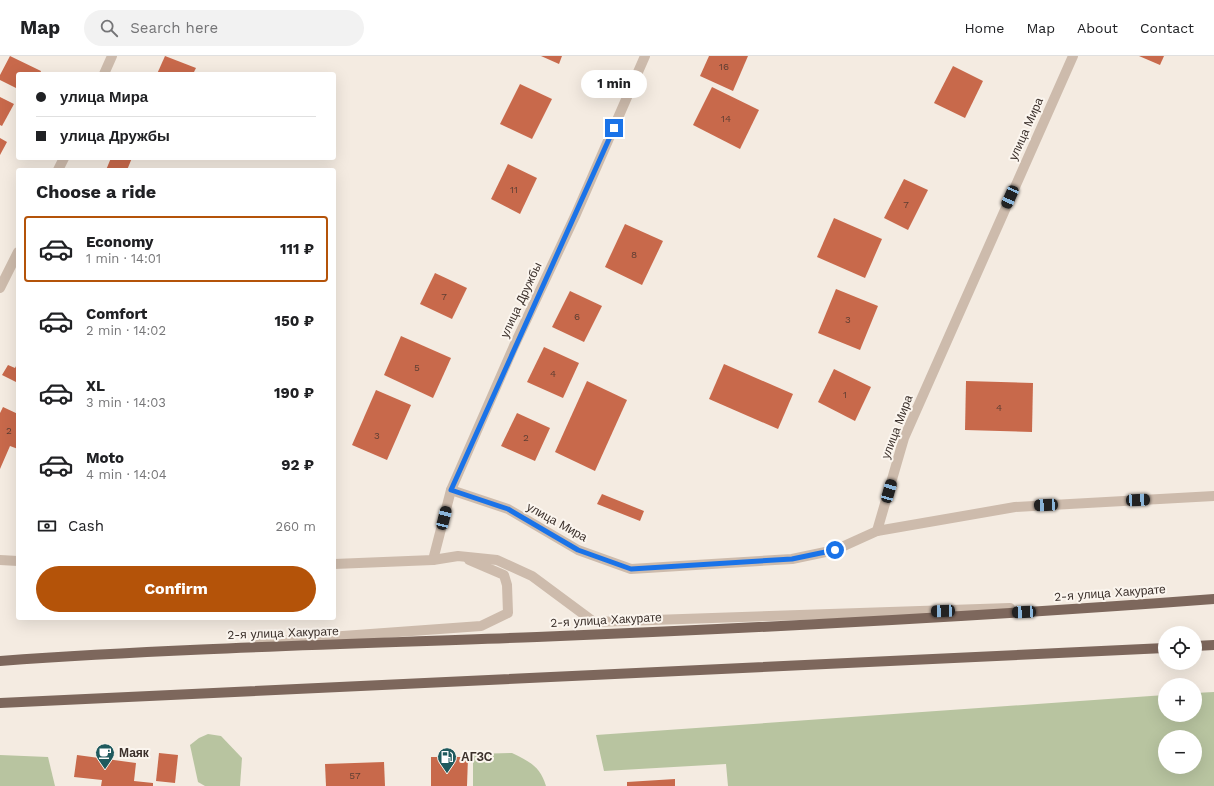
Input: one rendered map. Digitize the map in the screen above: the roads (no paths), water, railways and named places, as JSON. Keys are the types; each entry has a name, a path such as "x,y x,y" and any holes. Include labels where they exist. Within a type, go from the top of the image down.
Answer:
{"main road":[{"name":"2-я улица Хакурате","path":"0,661 116,653 791,625 1102,607 1214,598"},
{"path":"1202,646 1214,645"},
{"path":"0,703 1158,648"}],"street":[{"path":"105,72 112,56"},
{"name":"улица Дружбы","path":"433,560 451,490 514,346 576,214 645,56"},
{"name":"улица Мира","path":"451,490 508,509 578,550 631,569 792,559 835,550 877,532 904,438 1073,56"},
{"path":"0,288 16,256"},
{"path":"877,532 1015,507 1214,496"},
{"path":"238,648 247,644 482,626 508,613 507,585 504,575 458,556"},
{"path":"336,564 433,560 458,556 497,560 532,576 594,622 1102,607"},
{"path":"0,560 16,562"}],"place":[{"name":"Маяк","path":"105,770"},
{"name":"АГЗС","path":"447,774"}]}
